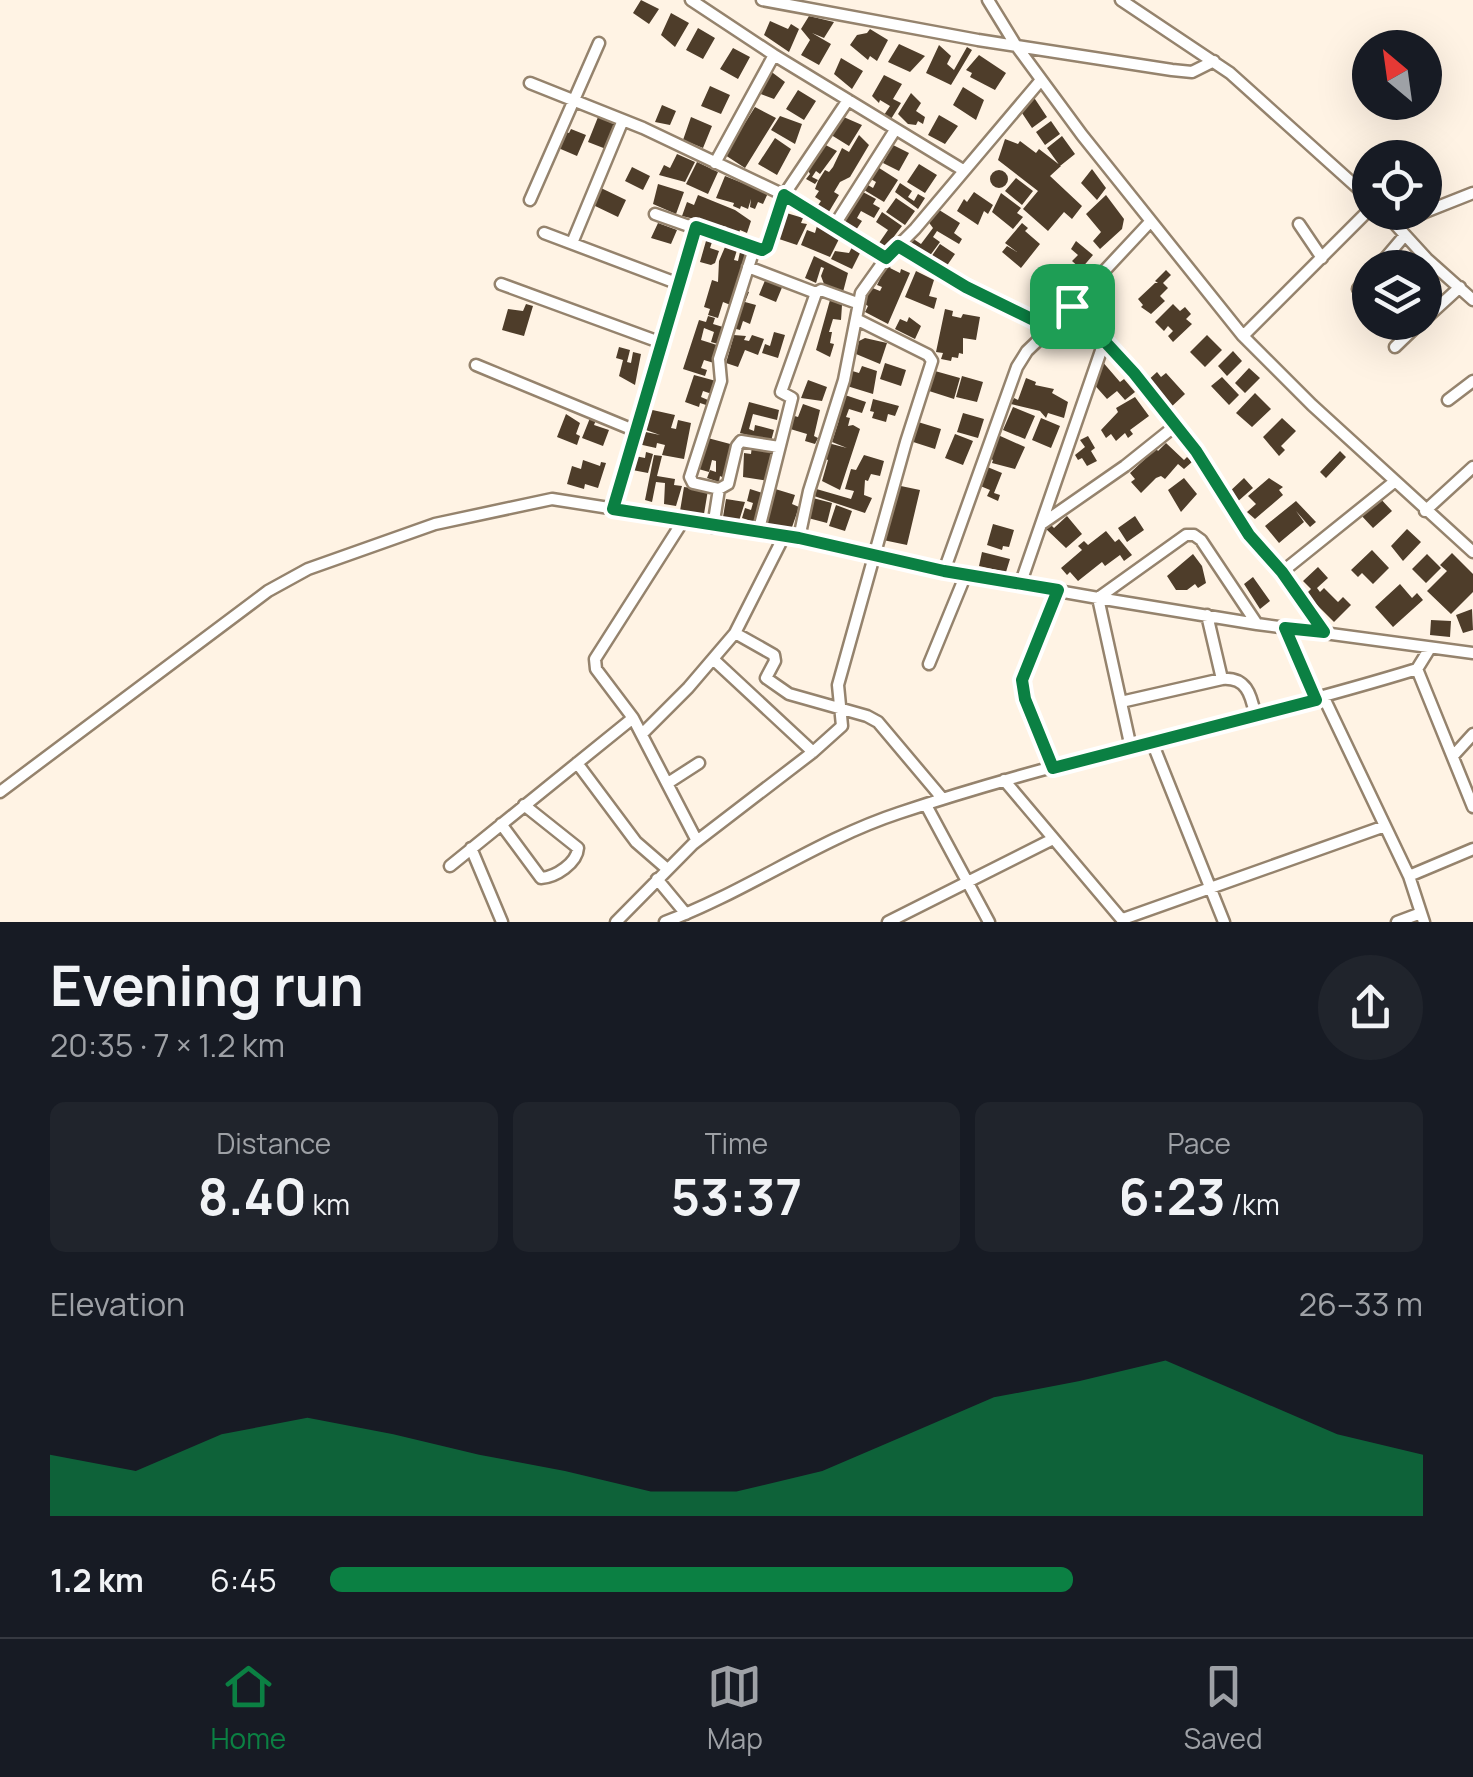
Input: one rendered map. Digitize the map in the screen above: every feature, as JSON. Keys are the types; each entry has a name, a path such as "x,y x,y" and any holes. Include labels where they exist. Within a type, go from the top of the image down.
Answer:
{"street":[{"path":"691,0 774,56 963,170"},
{"path":"762,0 1183,72 1200,70 1214,62"},
{"path":"988,0 1040,80 1243,336 1394,482 1473,552"},
{"path":"1129,2 1251,90 1352,183"},
{"path":"530,200 599,43"},
{"path":"715,163 774,56"},
{"path":"799,538 809,491 844,380 857,304 870,277 1040,80"},
{"path":"530,83 623,120 784,195 886,258"},
{"path":"655,214 754,249 767,247 784,195 848,100"},
{"path":"572,243 623,120"},
{"path":"834,226 896,130"},
{"path":"1442,205 1473,193"},
{"path":"944,571 1017,367 1027,351 1150,222"},
{"path":"1299,224 1322,258"},
{"path":"613,509 696,227"},
{"path":"1243,336 1352,227"},
{"path":"1401,230 1427,260 1473,300"},
{"path":"544,233 679,284"},
{"path":"1392,250 1405,235"},
{"path":"898,246 966,287 1050,328"},
{"path":"754,249 718,359 722,381 690,476 693,483 719,489 728,484 738,443 744,440 778,447"},
{"path":"748,267 816,293"},
{"path":"501,284 662,343"},
{"path":"1442,304 1460,288"},
{"path":"758,533 792,398 780,392 816,293 821,290 857,304"},
{"path":"1072,306 1134,373 1196,451 1249,535 1282,572 1324,632"},
{"path":"616,922 697,840 842,726 838,685 932,360 928,354 856,319"},
{"path":"1395,347 1403,340"},
{"path":"1020,584 1104,342"},
{"path":"476,365 636,432"},
{"path":"1448,400 1473,381"},
{"path":"1042,524 1174,426"},
{"path":"1426,511 1473,468"},
{"path":"1282,572 1394,482"},
{"path":"713,526 719,489"},
{"path":"0,792 268,591 308,569 435,524 552,499 799,538 944,571 1098,598 1473,653"},
{"path":"683,521 595,658 596,669 643,733 697,840"},
{"path":"1098,598 1186,536 1194,535 1257,624"},
{"path":"643,733 676,702 735,632 784,536"},
{"path":"929,664 966,574"},
{"path":"1053,768 1025,699 1022,680 1058,590"},
{"path":"1098,598 1131,748"},
{"path":"1207,615 1222,679"},
{"path":"1285,628 1408,876 1422,917 1397,922"},
{"path":"735,632 774,655 767,680 789,694 878,722 942,798"},
{"path":"665,922 867,825 942,798 1320,699 1417,669 1430,648"},
{"path":"712,659 813,752"},
{"path":"1417,669 1473,806"},
{"path":"1121,702 1235,679 1245,685 1255,714"},
{"path":"450,866 632,718"},
{"path":"1453,756 1473,734"},
{"path":"1152,742 1224,922"},
{"path":"668,783 699,763"},
{"path":"577,764 636,842 666,868"},
{"path":"1004,780 1123,921 1385,826"},
{"path":"926,804 989,922"},
{"path":"501,824 541,878 563,869 576,857 578,848 524,805"},
{"path":"888,922 1051,840"},
{"path":"472,848 502,922"},
{"path":"1408,876 1473,849"},
{"path":"656,879 686,914"}],"building":[{"path":"641,0 659,9 649,24 633,13"},
{"path":"671,13 689,23 675,47 661,35"},
{"path":"809,16 834,22 824,38 812,33 831,44 819,65 801,55 810,40 801,29"},
{"path":"770,21 799,29 789,52 764,35"},
{"path":"698,28 715,38 703,59 686,50"},
{"path":"870,29 888,40 877,61 870,56 868,60 850,45 857,35"},
{"path":"899,44 925,56 910,72 888,62"},
{"path":"939,45 951,56 947,64 954,70 967,47 972,50 951,85 926,73"},
{"path":"733,48 750,57 738,79 720,69"},
{"path":"979,55 1006,73 995,90 970,77 972,73 966,70"},
{"path":"841,58 863,71 852,89 834,74"},
{"path":"769,70 785,82 774,99 758,93"},
{"path":"884,75 902,84 893,99 901,103 891,119 884,115 890,106 872,96"},
{"path":"710,86 730,95 721,114 701,106"},
{"path":"963,87 984,100 976,120 953,105"},
{"path":"798,90 816,101 804,120 786,109"},
{"path":"911,93 921,103 916,111 925,117 923,124 908,124 898,114"},
{"path":"1033,96 1047,117 1032,128 1018,107"},
{"path":"662,105 676,111 670,125 655,122"},
{"path":"755,107 776,118 745,168 725,155"},
{"path":"839,115 862,125 849,146 828,133"},
{"path":"939,115 958,126 945,144 928,135"},
{"path":"780,116 802,124 795,144 771,130"},
{"path":"598,117 616,125 606,149 588,142"},
{"path":"691,117 712,126 703,148 683,140"},
{"path":"1051,121 1060,134 1045,145 1036,132"},
{"path":"571,129 586,135 577,156 556,147 564,131 569,133"},
{"path":"859,135 869,145 850,177 840,182 834,192 839,195 827,215 816,208 821,201 815,197 818,181 825,170 829,172 833,167 842,148 849,152"},
{"path":"1062,136 1075,154 1060,166 1047,148"},
{"path":"775,138 791,149 777,175 758,164"},
{"path":"1005,139 1018,144 1020,141 1036,153 1039,149 1061,166 1050,176 1082,206 1072,219 1064,212 1048,231 1023,209 1038,191 998,160"},
{"path":"820,142 837,151 820,174 816,171 812,177 818,180 815,184 806,179 810,174 806,167"},
{"path":"893,145 909,153 899,171 883,163"},
{"path":"677,154 695,162 685,182 659,175 664,165 670,168"},
{"path":"697,162 718,172 708,194 686,184"},
{"path":"919,164 937,175 925,193 907,182"},
{"path":"876,166 898,180 884,202 864,190 868,185 873,188 876,182 869,178"},
{"path":"632,167 650,176 643,190 625,181"},
{"path":"1092,169 1106,188 1097,200 1081,183"},
{"path":"999,170 1008,179 999,188 990,179"},
{"path":"725,176 768,193 763,204 758,202 755,209 750,207 751,199 748,209 740,209 716,198"},
{"path":"1016,178 1033,191 1022,205 1005,191"},
{"path":"900,183 912,191 908,197 914,201 918,194 925,198 918,209 895,192"},
{"path":"658,184 684,192 676,214 653,204"},
{"path":"601,188 626,200 618,217 593,205"},
{"path":"861,191 876,199 873,204 880,208 874,218 861,211 857,218 862,221 856,230 842,221"},
{"path":"974,192 993,205 988,214 984,211 978,225 957,211"},
{"path":"1001,193 1021,208 1017,213 1023,217 1013,229 992,212"},
{"path":"698,195 751,221 747,233 740,230 738,237 725,232 727,227 682,216 687,202 694,205"},
{"path":"1106,195 1124,219 1122,229 1100,249 1093,241 1101,232 1086,214"},
{"path":"896,198 915,211 905,225 886,212"},
{"path":"936,208 960,223 954,233 962,239 959,244 937,231 933,237 940,242 929,257 907,244 912,238 921,244 933,228 927,220"},
{"path":"780,211 803,218 801,223 807,224 797,245 776,238 786,219 778,217"},
{"path":"882,212 902,226 886,247 879,243 888,230 876,222"},
{"path":"818,222 824,224 822,229 840,237 830,257 801,245 807,230 815,233"},
{"path":"658,223 677,230 671,244 651,238"},
{"path":"1022,223 1040,244 1021,268 1002,252 1007,246 1017,252 1005,243"},
{"path":"706,241 712,242 710,248 719,251 711,265 700,262"},
{"path":"1076,241 1093,255 1081,269 1072,261 1078,255 1071,249"},
{"path":"940,244 955,254 946,267 931,257"},
{"path":"725,247 737,250 734,260 738,261 740,252 747,254 733,306 723,302 718,318 708,315 710,309 704,307 712,280 718,282 719,261"},
{"path":"852,247 861,251 852,269 831,259 835,251 849,253"},
{"path":"814,256 848,273 843,292 824,284 824,268 821,267 816,283 805,278"},
{"path":"888,263 900,273 901,269 910,273 888,324 865,312 868,306 863,303 870,287 880,291 882,287 877,285"},
{"path":"1050,270 1068,286 1056,300 1038,284"},
{"path":"1166,270 1171,275 1163,283 1168,288 1160,296 1165,301 1151,314 1138,299 1158,283 1155,281"},
{"path":"916,271 934,280 929,296 937,298 934,309 905,297"},
{"path":"766,278 783,285 776,302 759,295"},
{"path":"743,290 749,292 745,302 756,305 750,324 743,321 740,330 729,327"},
{"path":"830,300 842,305 841,320 833,319 829,332 830,343 834,344 830,357 816,350"},
{"path":"526,304 533,306 524,336 502,330 508,309 523,311"},
{"path":"1173,304 1180,311 1185,307 1191,314 1186,319 1192,324 1173,342 1168,336 1173,331 1168,326 1164,331 1155,322"},
{"path":"945,309 953,311 952,316 980,317 976,340 963,338 963,354 951,361 941,359 943,353 936,352"},
{"path":"708,316 715,318 713,324 723,327 718,344 711,342 714,332 704,328 701,340 720,346 714,363 704,360 701,368 707,370 705,376 683,369 699,320 706,322"},
{"path":"909,317 921,326 915,339 895,329 900,319 907,322"},
{"path":"774,332 785,335 778,358 762,353 765,344 770,346"},
{"path":"734,335 746,336 744,340 749,341 752,335 764,339 758,355 745,350 738,367 726,363"},
{"path":"1207,335 1222,350 1205,367 1190,352"},
{"path":"865,338 887,343 880,364 856,354 859,341"},
{"path":"619,347 630,350 627,362 631,363 633,352 641,354 635,385 619,376 623,360 616,358"},
{"path":"1233,351 1242,361 1227,376 1218,366"},
{"path":"1101,360 1135,392 1125,400 1117,391 1107,399 1091,381 1100,373 1097,369"},
{"path":"885,363 906,370 901,386 880,379"},
{"path":"862,366 877,371 873,394 847,386 849,370 859,373"},
{"path":"1249,368 1260,378 1245,393 1235,383"},
{"path":"935,371 960,378 954,399 929,391"},
{"path":"1157,372 1161,377 1166,373 1185,394 1169,409 1145,383"},
{"path":"694,375 716,381 712,394 703,391 701,397 708,400 699,407 685,402"},
{"path":"962,376 983,382 977,402 956,397"},
{"path":"1222,377 1239,395 1229,405 1211,386"},
{"path":"1026,378 1035,385 1054,389 1052,393 1068,402 1064,418 1048,413 1046,418 1040,411 1011,404 1014,398 1018,400"},
{"path":"808,380 827,387 822,401 801,398"},
{"path":"1255,393 1271,409 1252,427 1236,413"},
{"path":"845,395 866,402 862,413 849,409 846,417 850,418 848,426 860,429 840,490 822,481 828,460 823,458 828,443 847,448 832,442 839,420 834,419"},
{"path":"1135,397 1149,416 1130,430 1133,434 1128,438 1125,433 1116,441 1111,434 1106,438 1101,430 1118,412 1116,408"},
{"path":"873,399 899,406 895,416 888,414 886,422 872,418"},
{"path":"749,402 779,410 777,420 753,414 749,429 754,431 755,425 774,430 771,441 740,433"},
{"path":"803,404 820,410 815,444 805,441 807,434 787,428 791,415 798,417"},
{"path":"1013,407 1035,416 1025,439 1003,430"},
{"path":"648,409 675,415 671,428 676,429 678,420 691,423 684,459 662,455 665,445 657,443 656,448 638,444 641,431 660,435 643,429"},
{"path":"963,413 984,419 978,438 957,432"},
{"path":"566,414 580,423 577,445 557,437"},
{"path":"590,418 596,420 594,425 609,430 603,446 582,438"},
{"path":"1041,418 1060,426 1051,448 1032,440"},
{"path":"1282,418 1296,431 1281,446 1285,450 1279,456 1263,437"},
{"path":"918,422 941,429 935,449 907,440 909,434 914,436"},
{"path":"955,434 973,441 963,465 945,458"},
{"path":"998,435 1025,447 1015,469 992,463 989,458"},
{"path":"1088,436 1097,461 1087,466 1075,455 1085,447 1080,440"},
{"path":"704,437 734,445 724,478 720,476 719,482 707,478 710,470 716,472 716,461 712,460 709,472 695,468"},
{"path":"1166,443 1184,460 1187,457 1192,462 1184,469 1178,464 1165,479 1156,478 1141,493 1131,482 1135,479 1130,473 1153,445 1158,451"},
{"path":"752,446 774,449 769,481 743,477 744,453 751,454"},
{"path":"633,450 637,451 635,456 645,458 646,452 653,454 648,473 627,469"},
{"path":"1340,451 1346,457 1326,478 1320,472"},
{"path":"654,455 662,456 657,476 675,479 674,485 682,486 676,506 664,504 665,483 656,482 652,502 645,500"},
{"path":"864,455 884,461 880,476 871,474 865,480 864,495 872,498 865,513 811,495 813,488 851,499 854,491 845,489 851,469 856,470"},
{"path":"583,460 600,466 601,462 606,463 598,488 567,484 572,466 581,469"},
{"path":"985,466 1002,473 994,493 1000,495 998,501 987,496 990,490 978,485"},
{"path":"1184,478 1197,494 1181,512 1168,490"},
{"path":"1244,478 1253,488 1236,503 1227,494"},
{"path":"1269,478 1283,487 1279,490 1283,495 1255,519 1247,512 1256,504 1248,496"},
{"path":"896,485 920,490 907,545 883,540"},
{"path":"684,487 708,490 704,514 680,511"},
{"path":"772,488 795,495 792,504 799,507 790,533 764,524"},
{"path":"750,489 766,494 757,523 742,518 745,508 751,510 753,503 747,501"},
{"path":"1378,496 1392,511 1373,528 1359,513"},
{"path":"813,498 832,503 827,523 808,518"},
{"path":"726,499 745,502 739,521 723,517"},
{"path":"1296,501 1316,522 1310,527 1296,511 1304,522 1279,543 1265,526"},
{"path":"836,505 852,511 845,531 829,526"},
{"path":"1067,516 1082,534 1066,548 1045,528 1050,524 1054,528"},
{"path":"1135,516 1144,530 1127,542 1118,528"},
{"path":"993,524 1014,530 1009,547 1003,546 1002,550 987,545"},
{"path":"1407,529 1421,542 1403,561 1391,546"},
{"path":"1106,531 1132,555 1124,561 1120,555 1105,566 1102,562 1078,581 1070,572 1067,575 1061,568 1082,550 1078,546 1084,541 1088,545"},
{"path":"1372,550 1389,568 1373,584 1362,573 1358,577 1351,570"},
{"path":"982,552 1010,559 1006,572 979,566"},
{"path":"1452,553 1473,574 1473,592 1451,614 1427,591 1447,571 1440,565"},
{"path":"1193,554 1202,566 1206,583 1198,588 1195,584 1187,590 1176,590 1167,576"},
{"path":"1427,554 1441,568 1426,583 1412,569"},
{"path":"1318,567 1328,578 1317,588 1320,592 1324,588 1338,602 1343,597 1351,605 1334,622 1306,594 1311,589 1303,581"},
{"path":"1253,577 1270,601 1260,609 1244,584"},
{"path":"1400,584 1412,598 1417,593 1423,600 1393,627 1375,607"},
{"path":"1472,609 1473,630 1463,633 1456,615"},
{"path":"1431,620 1451,621 1450,637 1430,635"}],"route":[{"path":"784,195 886,258 898,246 940,273 1050,328 1072,306 1134,373 1196,451 1249,535 1282,572 1324,632 1285,628 1316,700 1053,768 1025,699 1022,680 1058,590 944,571 799,538 613,509 696,227 762,250 767,247 784,195"}]}
